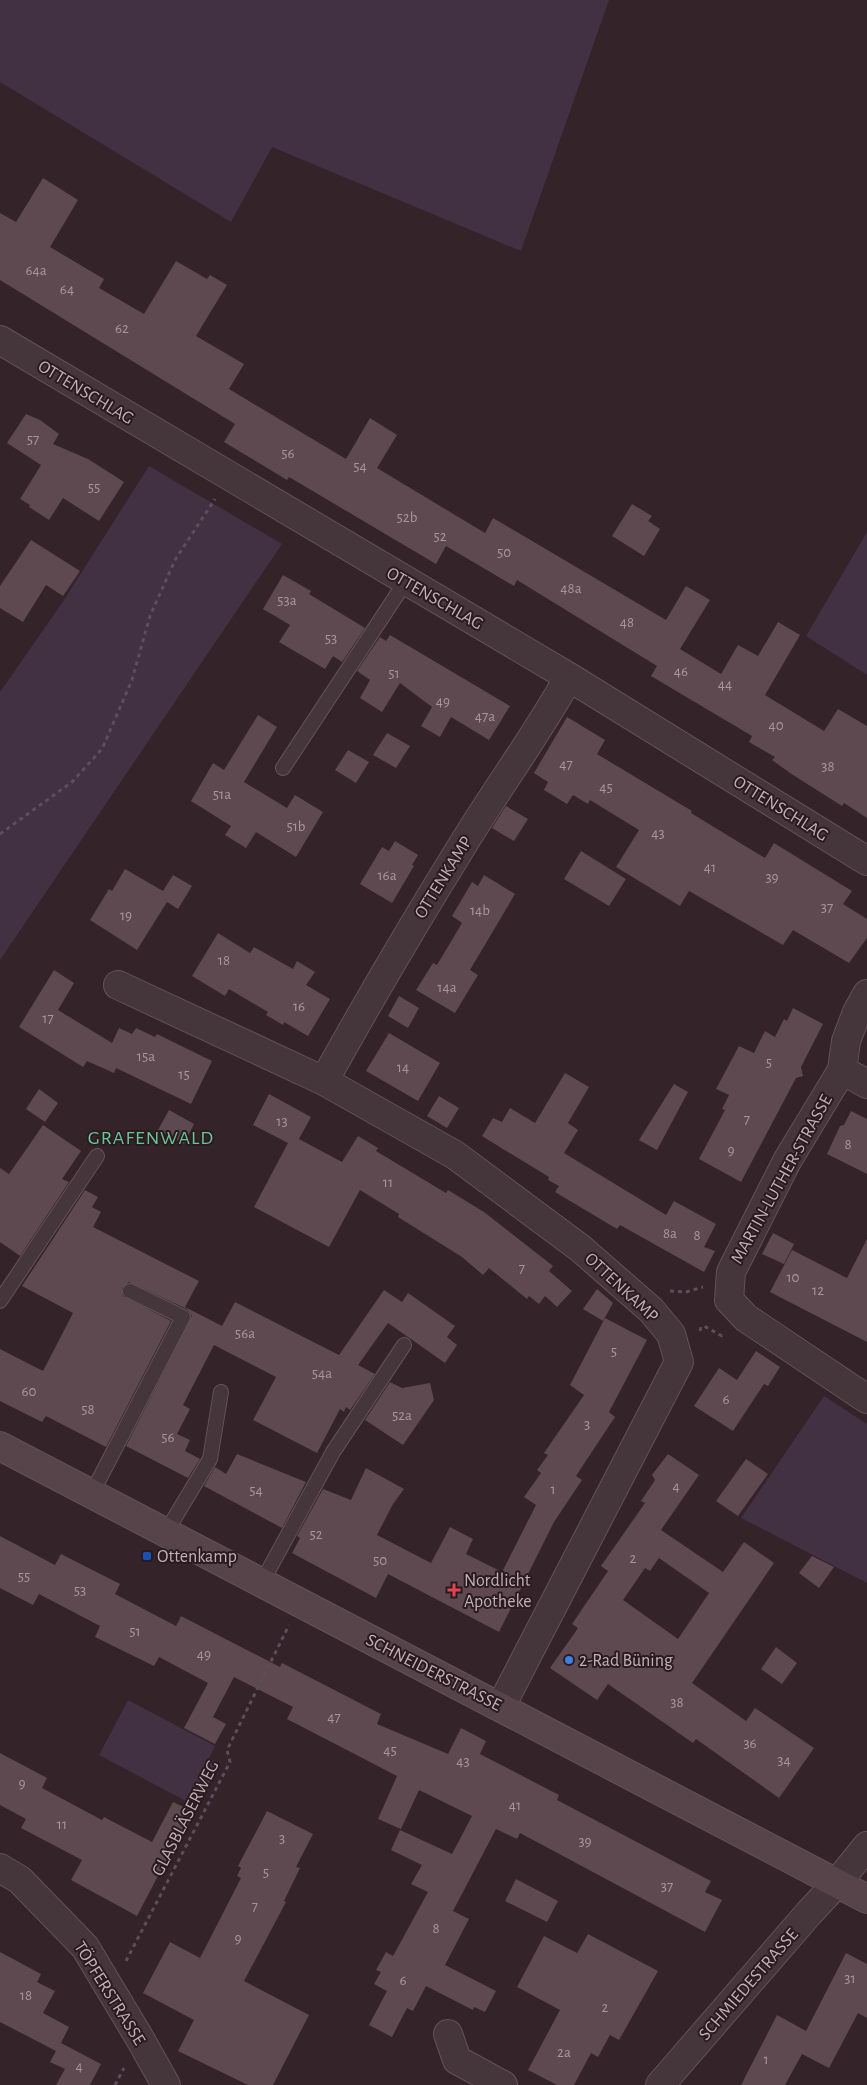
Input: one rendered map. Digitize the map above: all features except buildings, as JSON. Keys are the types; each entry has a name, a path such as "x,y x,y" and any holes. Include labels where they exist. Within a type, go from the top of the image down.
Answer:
{"street":[{"name":"OTTENSCHLAG","path":"0,340 230,478 569,677 867,861"},
{"name":"OTTENKAMP","path":"324,1080 378,984 569,677"},
{"name":"OTTENKAMP","path":"118,985 324,1080 455,1155 580,1248 650,1310 671,1334 678,1362"},
{"name":"MARTIN-LUTHER-STRASSE","path":"867,994 857,1012 846,1041 842,1070 787,1162 731,1272 729,1300 746,1318 867,1399"},
{"path":"842,1070 867,1084"},
{"path":"501,1706 678,1362"},
{"name":"SCHNEIDERSTRASSE","path":"0,1446 501,1706 867,1899"},
{"name":"SCHMIEDESTRASSE","path":"660,2085 837,1883 867,1846"},
{"name":"TÖPFERSTRASSE","path":"0,1868 20,1880 85,1947 166,2085"},
{"path":"448,2034 456,2060 503,2085"}],"lane":[{"path":"283,768 406,581"},
{"path":"0,1301 97,1156"},
{"path":"92,1494 183,1317 130,1291"},
{"path":"262,1582 333,1452 404,1345"},
{"path":"166,1532 210,1459 221,1392"}],"path":[{"path":"0,834 72,782 102,749 132,680 150,616 175,560 230,478"},
{"path":"673,1291 686,1292 703,1287"},
{"path":"678,1362 696,1350 701,1327 704,1326 722,1336 746,1318"},
{"name":"GLASBLÄSERWEG","path":"111,1990 230,1762 227,1750 300,1602"}],"shaded area":[{"path":"0,0 609,0 521,251 272,147 231,222 0,82"},
{"path":"149,466 282,544 0,960 0,692 62,603"},
{"path":"867,532 867,675 806,636"},
{"path":"824,1396 867,1424 867,1583 741,1518"},
{"path":"128,1700 215,1746 209,1758 219,1764 197,1807 99,1755"}],"place":[{"name":"Ottenkamp","path":"147,1556"},
{"name":"Nordlicht Apotheke","path":"454,1590"},
{"name":"2-Rad Büning","path":"569,1660"}],"district":[{"name":"GRAFENWALD","path":"151,1137"}]}
